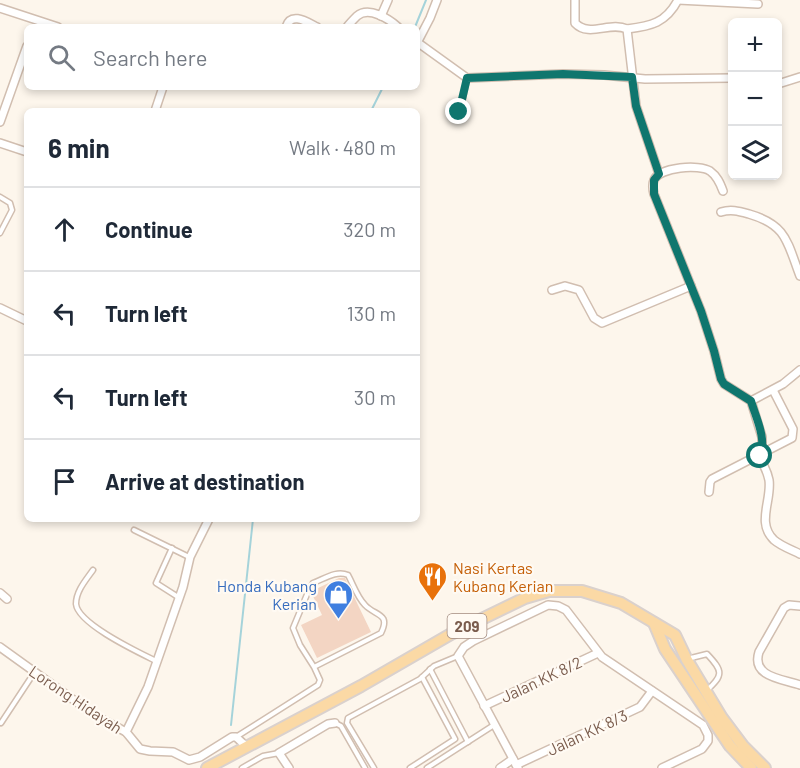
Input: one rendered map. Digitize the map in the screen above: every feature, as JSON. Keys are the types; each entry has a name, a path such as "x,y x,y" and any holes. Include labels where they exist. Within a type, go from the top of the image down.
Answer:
{"main road":[{"name":"209","path":"207,768 361,686 451,634 525,598 549,591 582,591 621,603 675,635 705,691 735,737 765,768"},
{"path":"654,622 664,649 730,746 751,768"}],"street":[{"path":"381,16 388,0"},
{"path":"420,36 437,0"},
{"path":"575,0 574,23 586,29 651,26 666,17 678,0 758,4"},
{"path":"0,8 35,23"},
{"path":"350,24 363,13 381,16 393,24"},
{"path":"287,24 293,19 301,19 311,24"},
{"path":"627,28 636,106 659,174"},
{"path":"420,44 467,78 563,74 645,79 728,78"},
{"path":"0,122 2,110 24,54"},
{"path":"782,82 800,77"},
{"path":"156,108 162,90"},
{"path":"0,143 24,151"},
{"path":"723,191 716,176 701,167 693,166 659,174 654,180 654,194 691,286 714,351 721,379 724,384 751,401 762,436 762,452"},
{"path":"721,212 732,209 773,224 781,230 800,276"},
{"path":"552,290 565,286 579,290 594,318 602,323 691,286"},
{"path":"0,308 24,320"},
{"path":"751,401 772,390 800,370"},
{"path":"709,492 712,479 760,456 762,452 789,441 793,429 772,390"},
{"path":"764,466 769,481 765,514 770,535 776,542 800,554"},
{"path":"126,732 148,687 179,598 190,557 208,522"},
{"path":"0,593 7,599"},
{"path":"516,764 458,656 472,641 548,605 566,610 598,652 699,722 706,730 708,741 702,749 662,768"},
{"path":"800,606 789,605 784,608 759,652 757,660 758,666 764,673 800,685"},
{"name":"Lorong Hidayah","path":"0,646 96,716 126,732 140,749 173,752 189,760 200,757 227,739 236,737"},
{"name":"Jalan KK 8/2","path":"484,706 598,652"},
{"name":"Jalan KK 8/3","path":"500,768 516,764 640,707 652,691"},
{"path":"289,768 279,753 328,724 335,723"},
{"path":"236,737 247,747"}],"lane":[{"path":"459,117 467,78"},
{"path":"0,197 10,203 12,210 0,233"},
{"path":"134,530 190,557"},
{"path":"172,548 156,583 179,598"},
{"path":"93,570 77,596 77,609 80,614 104,632 156,662"},
{"path":"236,737 318,685 320,680 314,667 294,633 294,622 313,583 339,572 344,573 348,575 365,605 383,618 384,628 381,633 314,667"},
{"path":"687,660 707,654 717,664 720,675 705,691"},
{"path":"374,768 347,720 422,677 434,666 458,656"},
{"path":"430,669 468,742"},
{"path":"1,723 35,672"},
{"path":"410,768 455,739 422,677"},
{"path":"335,723 341,726 365,768"},
{"path":"427,768 495,725"},
{"path":"242,768 263,756 279,753"}],"building":[{"name":"Honda Kubang Kerian","path":"339,578 345,578 371,632 317,658 301,625 322,615 312,594 314,590"}],"waterway":[{"path":"416,24 426,0"},
{"path":"372,108 382,90"},
{"path":"231,725 253,522"}],"place":[{"name":"Nasi Kertas Kubang Kerian","path":"432,602"},
{"name":"Honda Kubang Kerian","path":"338,620"}],"route":[{"path":"459,112 467,78 563,74 632,77 636,106 659,174 652,187 654,194 701,311 721,379 724,384 751,401 762,436 760,456"}]}
